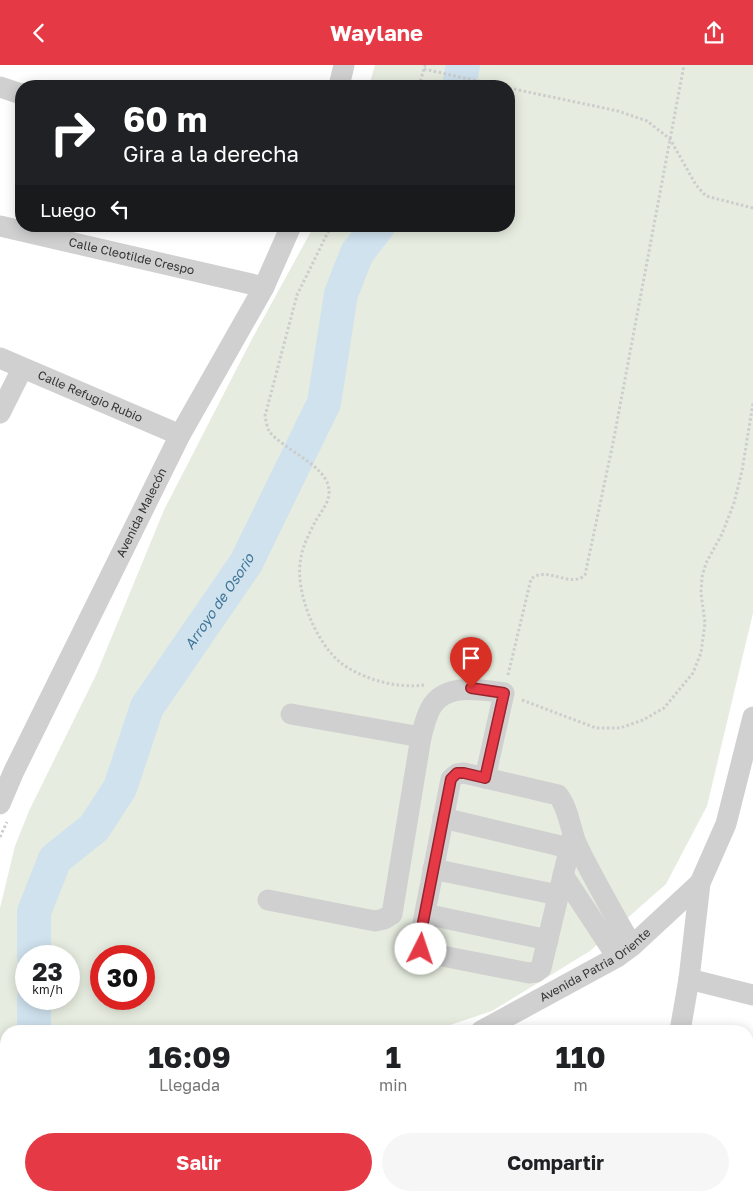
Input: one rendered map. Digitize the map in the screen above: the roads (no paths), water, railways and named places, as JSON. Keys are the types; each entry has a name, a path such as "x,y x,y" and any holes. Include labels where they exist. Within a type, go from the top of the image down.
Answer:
{"street":[{"path":"340,80 344,65"},
{"path":"0,87 15,92"},
{"name":"Calle Cleotilde Crespo","path":"0,227 15,228"},
{"name":"Calle Cleotilde Crespo","path":"40,232 264,287"},
{"name":"Avenida Malecón","path":"0,805 14,771 180,435 264,287 288,232"},
{"name":"Calle Refugio Rubio","path":"0,358 180,435"},
{"path":"0,413 22,369"},
{"path":"268,900 375,921 384,919 392,914 421,737 428,713 434,704 442,697 456,690 471,688 504,693 485,778"},
{"path":"291,714 421,737"},
{"name":"Avenida Patria Oriente","path":"681,1025 689,979 700,883 726,824 752,727"},
{"path":"571,841 541,968 536,972 529,973 427,953 421,949 419,943 451,779 457,773 464,773 558,795 564,802 571,841 601,892 625,951"},
{"path":"444,818 571,841"},
{"path":"434,869 560,885 584,907 625,951"},
{"name":"Avenida Patria Oriente","path":"492,1025 625,951 700,883"},
{"path":"584,907 601,892"},
{"path":"425,914 548,940"},
{"path":"689,979 753,995"}],"waterway":[{"name":"Arroyo de Osorio","path":"460,80 463,65"},
{"name":"Arroyo de Osorio","path":"34,945 34,912 55,859 94,828 120,788 147,707 246,563 324,403 341,294 357,253 373,232"},
{"name":"Arroyo de Osorio","path":"34,1010 34,1025"}]}
